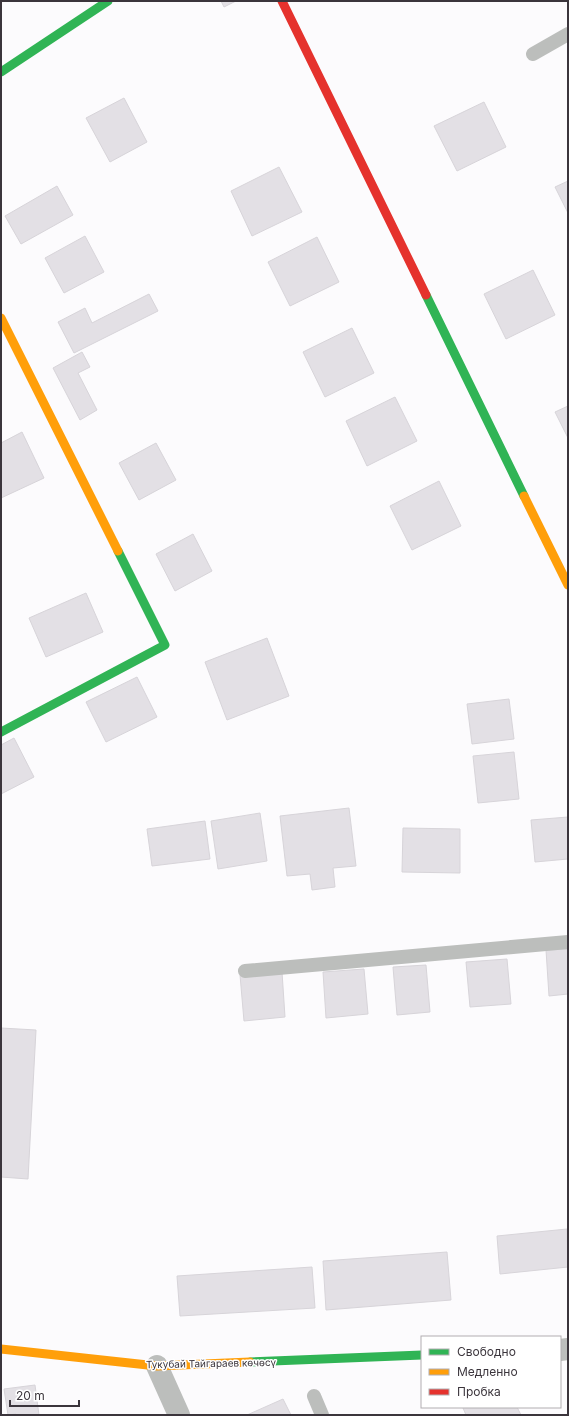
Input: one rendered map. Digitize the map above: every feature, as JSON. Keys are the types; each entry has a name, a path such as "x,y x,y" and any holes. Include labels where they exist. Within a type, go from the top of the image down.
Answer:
{"main road":[{"path":"1,72 108,1"},
{"path":"282,1 568,585"},
{"path":"1,318 165,645 1,732"},
{"name":"Тукубай Тайгараев көчөсү","path":"1,1349 157,1366 421,1355"}],"street":[{"path":"157,1366 180,1415"}],"lane":[{"path":"533,54 568,34"},
{"path":"245,971 568,942"},
{"path":"314,1396 322,1415"}],"building":[{"path":"221,1 236,1 224,7"},
{"path":"124,98 147,142 110,162 86,118"},
{"path":"484,102 506,147 457,171 434,126"},
{"path":"279,167 302,212 252,236 231,191"},
{"path":"568,181 568,213 555,187"},
{"path":"57,186 73,215 21,244 5,216"},
{"path":"85,236 104,272 64,293 45,258"},
{"path":"317,237 339,282 290,306 268,262"},
{"path":"533,270 555,315 506,339 484,294"},
{"path":"149,294 158,311 74,353 58,322 85,308 92,323"},
{"path":"352,328 374,373 325,397 303,352"},
{"path":"82,352 90,367 78,373 97,410 80,420 53,368"},
{"path":"395,397 417,441 367,466 346,421"},
{"path":"568,406 568,438 555,412"},
{"path":"22,432 44,478 1,498 1,443"},
{"path":"156,443 176,480 139,500 119,463"},
{"path":"439,481 461,526 412,550 390,506"},
{"path":"193,534 212,571 175,591 156,554"},
{"path":"86,593 103,632 46,657 29,618"},
{"path":"267,638 289,696 227,720 205,662"},
{"path":"137,677 157,717 106,742 86,702"},
{"path":"509,699 514,739 472,744 467,704"},
{"path":"14,738 34,777 1,794 1,745"},
{"path":"514,752 519,799 478,803 473,756"},
{"path":"349,808 356,866 333,868 335,887 312,890 310,874 287,876 280,816"},
{"path":"260,813 267,861 218,869 211,821"},
{"path":"568,817 568,859 535,862 531,820"},
{"path":"205,821 210,859 152,866 147,829"},
{"path":"403,828 460,829 460,873 402,872"},
{"path":"568,949 568,994 549,996 546,950"},
{"path":"507,959 511,1004 470,1007 466,962"},
{"path":"426,965 430,1012 397,1015 393,967"},
{"path":"364,969 368,1014 326,1018 323,972"},
{"path":"282,972 285,1017 244,1021 240,975"},
{"path":"1,1028 36,1030 28,1179 1,1177"},
{"path":"567,1229 568,1267 500,1274 497,1236"},
{"path":"447,1252 451,1300 326,1310 323,1261"},
{"path":"312,1267 315,1308 180,1316 177,1276"},
{"path":"35,1385 39,1415 8,1415 4,1389"},
{"path":"283,1399 291,1415 247,1415"},
{"path":"463,1408 518,1408 521,1415 466,1415"}],"traffic: fast":[{"path":"1,72 108,1"},
{"path":"426,295 524,496"},
{"path":"1,732 165,645 118,551"},
{"path":"250,1362 421,1355"}],"traffic: slow":[{"path":"1,318 118,551"},
{"path":"524,496 568,585"},
{"path":"1,1349 157,1366 250,1362"}],"traffic: jam":[{"path":"282,1 426,295"}]}
